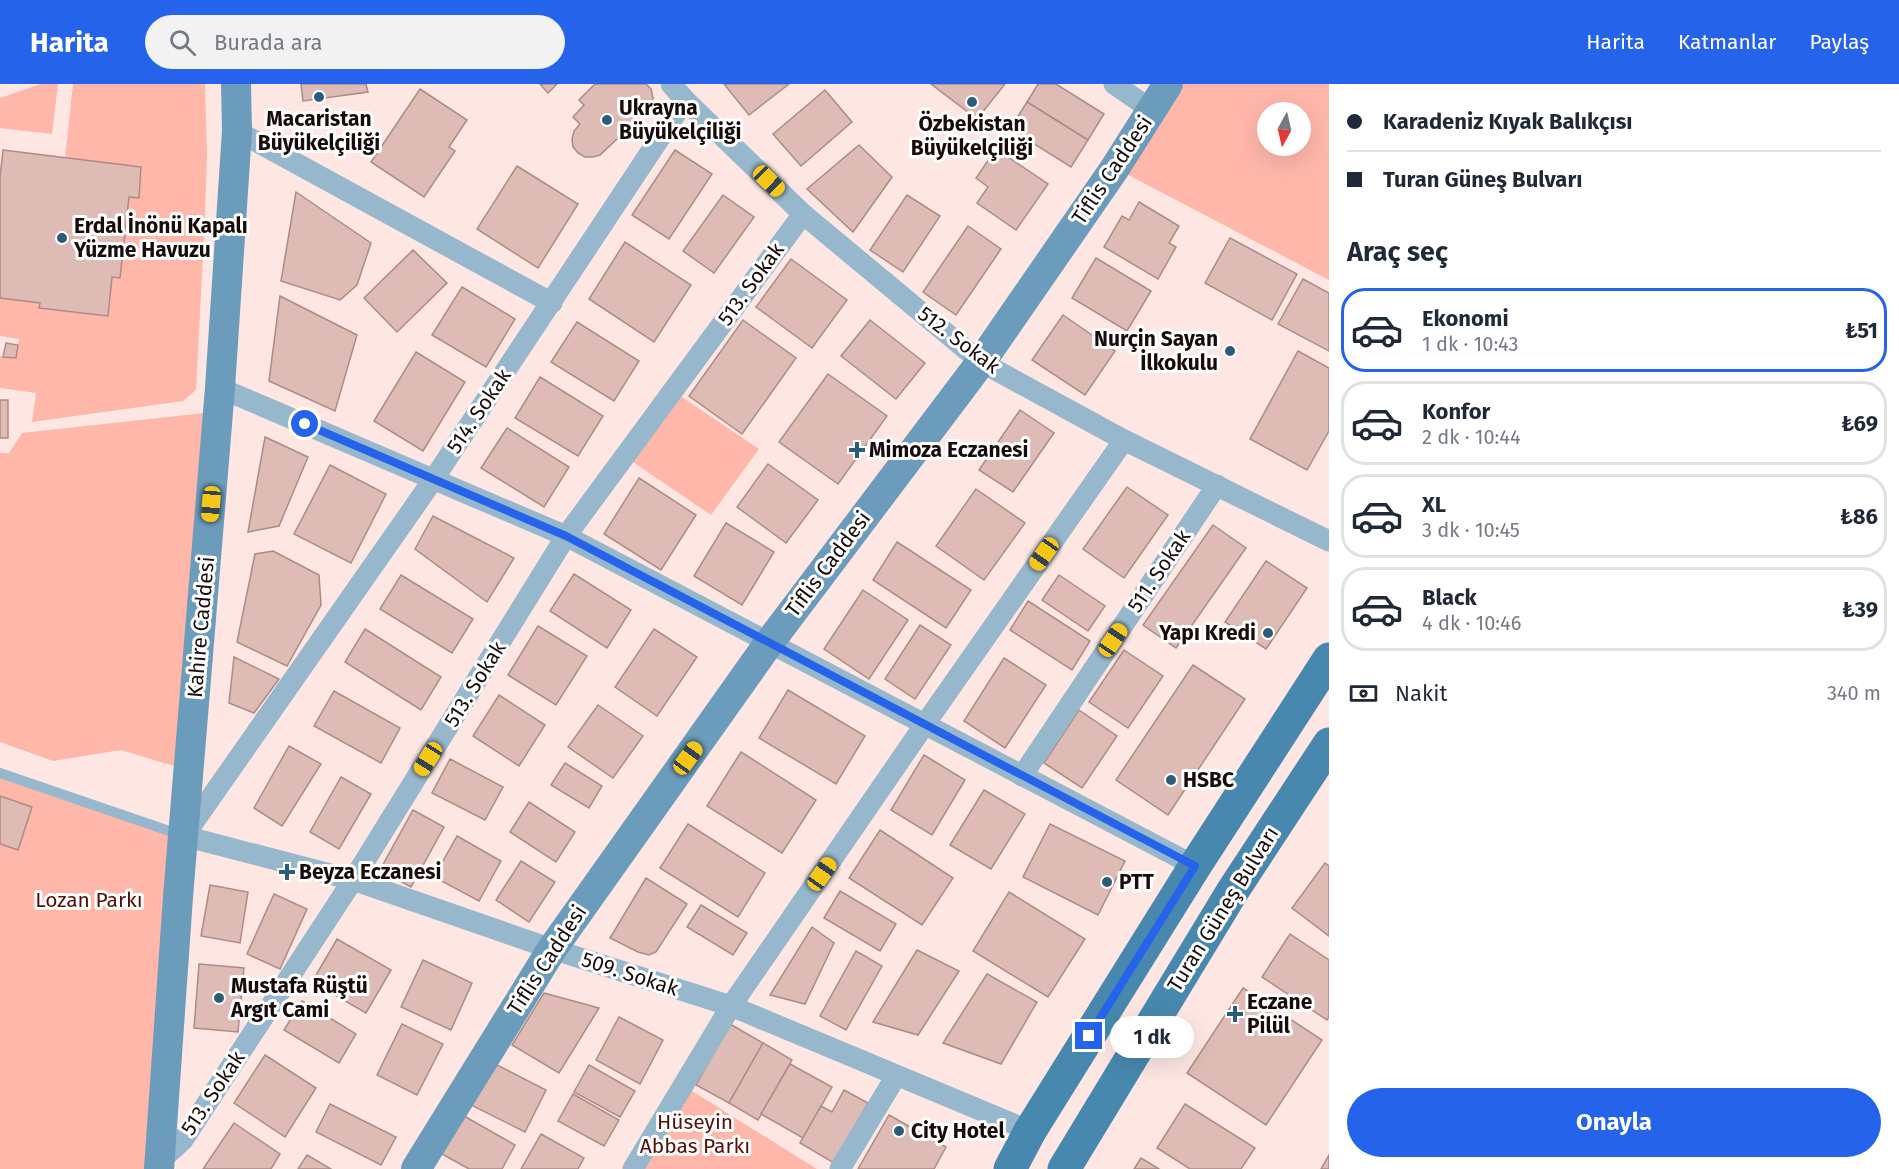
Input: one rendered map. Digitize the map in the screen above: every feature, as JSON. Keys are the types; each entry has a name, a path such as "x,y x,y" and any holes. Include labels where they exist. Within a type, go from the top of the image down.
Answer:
{"main road":[{"path":"1010,1169 1030,1131 1195,866 1329,659"},
{"name":"Turan Güneş Bulvarı","path":"1064,1169 1232,892 1329,744"}],"street":[{"name":"Kahire Caddesi","path":"159,1165 220,388 237,131 236,84"},
{"name":"512. Sokak","path":"671,84 803,214 981,362 1124,440 1329,541"},
{"path":"1114,84 1152,110"},
{"name":"Tiflis Caddesi","path":"416,1169 552,949 769,643 981,362 1115,168 1168,84"},
{"name":"514. Sokak","path":"184,836 433,480 685,100"},
{"path":"237,131 552,303"},
{"name":"513. Sokak","path":"159,1165 183,1140 353,880 566,536 803,214"},
{"path":"220,388 566,536 1195,866"},
{"path":"633,1169 731,1006 1124,440"},
{"name":"511. Sokak","path":"1022,776 1217,485"},
{"name":"509. Sokak","path":"184,836 353,880 552,949 731,1006 1030,1131"},
{"path":"840,1169 896,1076"}],"lane":[{"path":"0,773 184,836"}],"green space":[{"path":"41,84 58,84 52,134 0,128 0,98"},
{"path":"73,84 205,84 207,153 196,390 183,401 32,422 36,393 0,388 0,356 16,358 19,339 0,336 0,298 40,303 40,309 108,316 112,277 120,278 129,197 139,197 140,166 65,158"},
{"path":"1168,84 1329,84 1329,280 1115,168"},
{"path":"673,391 759,449 711,515 624,456"},
{"path":"204,413 174,766 121,750 53,761 0,742 0,453 9,453 22,433"},
{"name":"Lozan Parkı","path":"0,773 184,836 159,1169 0,1169"},
{"name":"Hüseyin Abbas Parkı","path":"684,1086 817,1169 633,1169"}],"building":[{"name":"Macaristan Büyükelçiliği","path":"301,84 366,84 368,92 303,101"},
{"path":"540,84 557,84 548,93"},
{"name":"Ukrayna Büyükelçiliği","path":"595,84 646,84 651,89 653,98 651,107 600,155 585,157 573,147 574,131 580,124 573,117 584,105 579,100"},
{"path":"724,84 789,84 749,115"},
{"name":"Özbekistan Büyükelçiliği","path":"931,84 1005,84 977,119"},
{"path":"1038,84 1056,84 1104,114 1088,140 1027,102"},
{"path":"420,89 467,120 449,147 455,151 424,197 371,162"},
{"path":"825,90 852,122 801,166 773,134"},
{"path":"1027,102 1088,140 1071,167 1010,129"},
{"path":"859,145 892,177 853,232 807,189"},
{"path":"996,149 1048,184 1016,230 977,203 988,187 976,178"},
{"name":"Erdal İnönü Kapalı Yüzme Havuzu","path":"3,150 141,167 139,198 129,197 120,278 112,277 108,316 39,308 40,303 0,298 0,177"},
{"path":"675,150 712,174 669,239 632,215"},
{"path":"517,166 578,204 538,268 477,229"},
{"path":"296,192 371,243 357,285 340,300 281,281"},
{"path":"723,195 754,217 714,273 683,251"},
{"path":"907,195 940,216 903,272 870,250"},
{"path":"1139,202 1179,226 1169,243 1176,247 1158,279 1104,247 1122,216 1129,220"},
{"path":"968,226 1001,249 956,315 923,292"},
{"path":"1230,238 1297,274 1272,320 1205,283"},
{"path":"625,242 691,285 654,342 589,299"},
{"path":"413,250 447,283 397,332 364,298"},
{"path":"1096,258 1151,291 1127,331 1072,298"},
{"path":"791,259 847,300 812,348 756,307"},
{"path":"1303,279 1329,293 1329,351 1278,324"},
{"path":"462,287 515,319 486,367 432,335"},
{"path":"280,296 357,335 335,411 269,381"},
{"path":"1063,315 1115,351 1085,395 1032,360"},
{"path":"743,320 796,358 742,434 689,396"},
{"path":"870,320 925,363 896,399 841,356"},
{"path":"577,322 639,361 614,401 551,362"},
{"path":"6,343 18,345 16,358 3,357"},
{"path":"1298,351 1329,368 1329,431 1307,470 1250,439"},
{"path":"416,352 465,382 423,451 374,421"},
{"path":"828,374 887,416 838,484 779,442"},
{"path":"540,377 603,416 578,456 515,418"},
{"path":"0,400 8,400 8,438 0,438"},
{"path":"1020,410 1054,433 1013,492 979,470"},
{"path":"507,428 569,467 544,507 481,468"},
{"path":"265,437 308,457 279,526 248,532"},
{"path":"768,464 818,500 786,543 737,507"},
{"path":"330,465 386,494 351,563 294,534"},
{"path":"639,478 696,515 661,570 604,534"},
{"path":"1127,487 1168,515 1124,578 1083,549"},
{"path":"976,489 1025,523 984,580 936,546"},
{"path":"433,516 514,558 487,602 415,549"},
{"path":"726,523 774,552 742,605 694,576"},
{"path":"1213,525 1246,548 1176,648 1143,625"},
{"path":"897,542 971,590 946,628 873,580"},
{"path":"273,551 319,575 321,605 287,666 237,642 255,554"},
{"path":"1266,561 1307,588 1266,649 1225,622"},
{"path":"574,574 631,610 607,648 550,611"},
{"path":"401,575 473,619 452,653 380,609"},
{"path":"1059,575 1105,606 1088,631 1042,600"},
{"path":"863,590 908,620 869,679 824,649"},
{"path":"1028,601 1090,641 1072,670 1010,630"},
{"path":"920,625 951,645 915,699 885,679"},
{"path":"538,626 587,656 556,705 508,675"},
{"path":"365,629 441,677 421,710 345,662"},
{"path":"654,629 697,657 657,716 615,687"},
{"path":"1124,650 1163,676 1128,728 1089,702"},
{"path":"234,657 279,679 254,713 229,703"},
{"path":"1004,658 1046,685 1005,748 964,721"},
{"path":"1193,665 1245,699 1168,815 1116,780"},
{"path":"788,690 865,736 836,784 759,738"},
{"path":"334,691 400,728 381,763 314,726"},
{"path":"499,695 545,725 519,766 473,736"},
{"path":"598,705 643,736 613,778 568,747"},
{"path":"1079,710 1117,736 1082,788 1044,763"},
{"path":"289,746 321,764 282,826 254,808"},
{"path":"741,752 816,800 782,853 707,806"},
{"path":"924,755 965,780 932,835 891,810"},
{"path":"450,759 503,787 485,820 432,793"},
{"path":"565,763 602,786 589,808 551,785"},
{"path":"341,777 371,794 339,849 310,832"},
{"path":"984,790 1025,814 991,869 950,845"},
{"path":"0,796 32,807 18,850 0,844"},
{"path":"529,802 575,832 556,862 510,832"},
{"path":"413,810 444,827 411,887 380,870"},
{"path":"688,824 765,873 738,917 660,868"},
{"path":"1050,824 1125,861 1098,915 1023,877"},
{"path":"880,830 953,878 922,925 849,878"},
{"path":"457,836 501,861 479,901 434,877"},
{"path":"521,861 555,882 529,922 496,900"},
{"path":"1325,863 1329,866 1329,936 1292,908"},
{"path":"646,878 687,904 656,952 649,955 610,938"},
{"path":"210,885 248,892 240,943 201,936"},
{"path":"840,891 896,924 880,951 824,918"},
{"path":"1009,892 1085,939 1048,997 973,951"},
{"path":"274,894 307,909 280,969 247,954"},
{"path":"701,905 747,933 733,955 687,927"},
{"path":"812,927 834,943 805,1004 770,995"},
{"path":"1290,934 1329,960 1329,1017 1327,1020 1262,977"},
{"path":"337,939 391,970 366,1013 312,982"},
{"path":"917,950 959,971 918,1035 873,1022"},
{"path":"856,951 882,966 846,1030 820,1016"},
{"path":"423,960 472,983 451,1030 401,1007"},
{"name":"Mustafa Rüştü Argıt Cami","path":"199,964 244,968 238,1032 194,1028"},
{"path":"987,974 1037,1002 1001,1064 943,1043"},
{"path":"1243,988 1322,1040 1266,1125 1187,1073"},
{"path":"544,993 599,1008 559,1073 512,1045"},
{"path":"302,1001 356,1034 339,1063 284,1030"},
{"path":"619,1017 663,1040 640,1084 596,1060"},
{"path":"402,1024 443,1044 417,1095 377,1075"},
{"path":"730,1024 763,1043 729,1103 696,1085"},
{"path":"763,1043 792,1060 758,1120 729,1103"},
{"path":"265,1055 316,1088 285,1137 234,1103"},
{"path":"493,1063 546,1090 525,1132 471,1105"},
{"path":"790,1064 832,1087 803,1138 761,1114"},
{"path":"589,1065 635,1091 620,1117 574,1092"},
{"path":"844,1090 868,1103 834,1163 800,1143 821,1106 832,1112"},
{"path":"573,1094 619,1120 604,1146 558,1121"},
{"path":"330,1104 396,1137 381,1165 316,1132"},
{"path":"1185,1104 1255,1148 1241,1169 1190,1169 1157,1148"},
{"name":"City Hotel","path":"889,1115 946,1147 934,1169 858,1169"},
{"path":"464,1116 515,1145 502,1169 469,1169 442,1154"},
{"path":"234,1123 280,1154 271,1169 203,1169"},
{"path":"541,1134 584,1158 578,1169 521,1169"},
{"path":"307,1155 331,1169 298,1169"},
{"path":"1329,1155 1329,1169 1321,1169"},
{"path":"1141,1158 1159,1169 1134,1169"}],"place":[{"name":"Macaristan Büyükelçiliği","path":"319,97"},
{"name":"Özbekistan Büyükelçiliği","path":"972,102"},
{"name":"Ukrayna Büyükelçiliği","path":"607,120"},
{"name":"Erdal İnönü Kapalı Yüzme Havuzu","path":"62,238"},
{"name":"Nurçin Sayan İlkokulu","path":"1230,351"},
{"name":"Mimoza Eczanesi","path":"857,450"},
{"name":"Yapı Kredi","path":"1268,633"},
{"name":"HSBC","path":"1171,780"},
{"name":"Beyza Eczanesi","path":"287,872"},
{"name":"PTT","path":"1107,882"},
{"name":"Mustafa Rüştü Argıt Cami","path":"219,998"},
{"name":"Eczane Pilül","path":"1235,1014"},
{"name":"City Hotel","path":"899,1131"}],"route":[{"path":"305,424 566,536 1195,866 1089,1036"}]}
